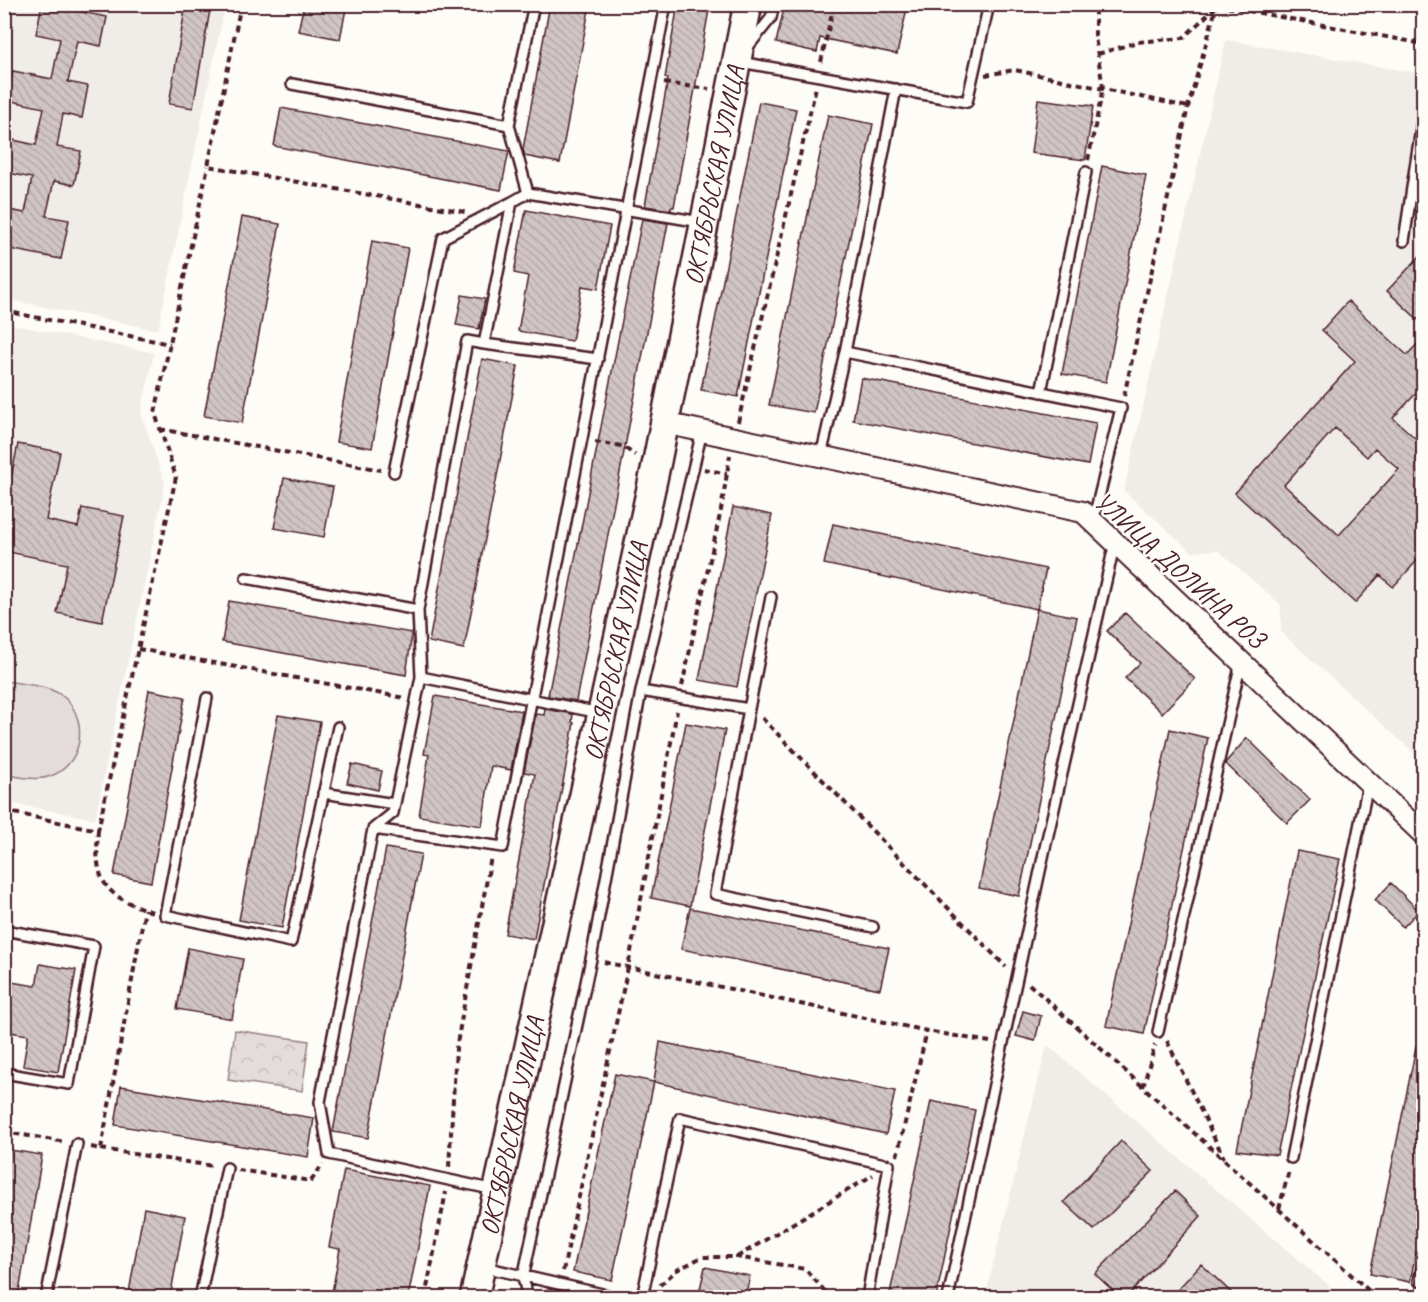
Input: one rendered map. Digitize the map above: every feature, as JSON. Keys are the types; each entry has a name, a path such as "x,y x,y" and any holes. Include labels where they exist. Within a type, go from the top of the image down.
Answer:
{"main road":[{"name":"ОКТЯБРЬСКАЯ УЛИЦА","path":"474,1298 664,423 748,4"}],"street":[{"name":"УЛИЦА ДОЛИНА РОЗ","path":"664,423 1083,512 1424,835"}],"lane":[{"path":"528,193 509,125 534,4"},
{"path":"373,829 503,847 666,4"},
{"path":"774,4 771,18 737,61 968,102 989,4"},
{"path":"292,84 509,125"},
{"path":"821,456 845,352 896,89"},
{"path":"1404,241 1424,108"},
{"path":"1041,392 1086,172"},
{"path":"394,472 443,238 528,193 704,223"},
{"path":"484,344 512,202"},
{"path":"498,1190 448,1182 329,1154 320,1102 373,829 393,813 421,678 418,610 467,341 598,359"},
{"path":"845,352 1121,408 1093,521"},
{"path":"528,1298 523,1278 591,959 641,691 702,431"},
{"path":"948,1298 1115,542"},
{"path":"246,578 418,610"},
{"path":"771,597 748,709 715,894 873,927"},
{"path":"1158,1032 1241,661"},
{"path":"421,678 601,714"},
{"path":"641,691 748,709"},
{"path":"207,698 165,915 291,942 338,727"},
{"path":"1291,1158 1369,783"},
{"path":"323,793 394,804"},
{"path":"4,930 94,946 69,1084 4,1072"},
{"path":"642,1298 680,1118 889,1165 867,1298"},
{"path":"46,1298 77,1144"},
{"path":"200,1298 227,1168"},
{"path":"1419,1281 1424,1261"},
{"path":"481,1266 523,1278 620,1298"}],"path":[{"path":"165,915 145,909 119,896 101,881 96,858 98,830 176,477 155,413 241,4"},
{"path":"560,1285 628,967 679,698 721,510 733,438 834,4"},
{"path":"1086,172 1103,88 1095,4"},
{"path":"1098,54 1137,42 1183,38 1217,5"},
{"path":"1217,5 1424,44"},
{"path":"1121,408 1188,107 1217,5"},
{"path":"973,78 1015,70 1188,107"},
{"path":"208,166 486,216"},
{"path":"4,311 170,344"},
{"path":"160,429 394,472"},
{"path":"138,649 416,700"},
{"path":"748,709 759,715 1017,978 1026,982 1377,1298"},
{"path":"4,811 98,830"},
{"path":"4,1132 101,1149 145,909"},
{"path":"591,959 1003,1045"},
{"path":"1143,1087 1158,1032 1169,1043 1225,1161"},
{"path":"1279,1209 1291,1158"},
{"path":"425,1298 448,1182"},
{"path":"654,1291 677,1270 702,1257 737,1257 805,1269 831,1298"}],"shaded area":[{"path":"4,5 225,5 158,330 5,299"},
{"path":"1226,40 1423,74 1424,157 1420,186 1424,188 1423,761 1281,632 1281,605 1218,550 1192,552 1124,491"},
{"path":"4,323 154,353 141,413 165,484 95,819 5,802"},
{"path":"1047,1045 1342,1297 985,1298"}],"green space":[{"path":"4,681 53,691 66,699 73,708 78,719 79,742 70,763 51,776 40,778 5,774"},
{"path":"235,1030 309,1041 302,1091 228,1080"}],"building":[{"path":"42,4 107,17 101,46 77,41 68,82 88,86 82,118 63,114 57,147 81,151 74,185 54,181 46,216 69,220 61,259 4,248 4,209 25,213 32,178 4,172 4,138 36,145 44,108 7,100 13,71 52,79 60,39 36,34"},
{"path":"186,4 211,4 193,108 169,104"},
{"path":"304,4 347,4 340,39 298,31"},
{"path":"550,4 590,4 560,163 525,156 523,149"},
{"path":"678,4 710,4 674,207 671,207 671,210 645,206 668,79 665,78"},
{"path":"785,4 908,4 897,54 820,38 817,52 776,43"},
{"path":"1038,99 1093,106 1085,160 1031,153"},
{"path":"759,102 796,109 738,397 701,390"},
{"path":"281,108 509,151 501,190 274,146"},
{"path":"828,115 873,124 814,413 769,405"},
{"path":"1102,166 1146,175 1106,382 1062,374"},
{"path":"526,210 610,226 598,289 582,286 572,341 518,331 528,276 514,273"},
{"path":"242,217 280,224 242,423 204,416"},
{"path":"642,219 668,223 576,701 548,696"},
{"path":"372,241 408,248 372,448 336,442"},
{"path":"1424,252 1424,325 1387,291"},
{"path":"462,295 485,299 479,329 456,325"},
{"path":"1348,301 1407,355 1424,337 1424,385 1393,418 1424,446 1424,553 1393,587 1380,575 1355,603 1235,493 1355,361 1322,330","holes":["1335,428 1367,457 1375,448 1399,469 1339,535 1284,485"]},
{"path":"482,359 518,366 464,649 429,642"},
{"path":"861,378 1096,423 1088,465 853,420"},
{"path":"18,444 60,452 46,520 78,527 82,508 124,516 102,622 57,613 67,564 4,551 4,512"},
{"path":"284,478 333,487 324,537 274,528"},
{"path":"733,507 772,515 737,687 699,680"},
{"path":"833,524 1046,569 1037,609 824,564"},
{"path":"229,601 412,633 406,675 222,642"},
{"path":"1037,609 1077,617 1019,896 979,888"},
{"path":"1125,613 1195,679 1162,713 1125,678 1140,663 1107,631"},
{"path":"149,690 185,697 151,882 114,875"},
{"path":"435,696 522,711 511,770 491,766 482,826 419,816 429,755 424,754"},
{"path":"545,709 573,714 572,722 574,723 534,939 505,934 535,774 524,772 536,714 544,715"},
{"path":"278,715 320,722 282,928 239,920"},
{"path":"686,723 725,730 690,906 651,898"},
{"path":"1170,729 1208,738 1144,1034 1106,1026"},
{"path":"1247,738 1310,800 1287,823 1225,763"},
{"path":"352,764 382,771 378,790 347,783"},
{"path":"386,848 421,854 368,1138 333,1132"},
{"path":"1297,851 1340,859 1277,1155 1237,1150"},
{"path":"1391,883 1419,911 1403,927 1375,900"},
{"path":"690,908 889,948 880,989 681,949"},
{"path":"188,948 243,959 232,1019 177,1009"},
{"path":"40,964 76,970 58,1072 23,1066 28,1035 4,1031 4,981 36,986"},
{"path":"1023,1011 1041,1016 1035,1041 1016,1036"},
{"path":"660,1042 895,1091 886,1134 654,1082"},
{"path":"1416,1047 1424,1048 1424,1214 1410,1282 1370,1274"},
{"path":"615,1074 654,1082 612,1280 573,1272"},
{"path":"121,1086 314,1118 308,1157 115,1125"},
{"path":"931,1101 975,1110 936,1298 889,1298"},
{"path":"1121,1141 1153,1171 1094,1230 1064,1202"},
{"path":"4,1149 42,1155 18,1298 4,1298"},
{"path":"344,1170 430,1186 408,1298 331,1298 340,1249 329,1247"},
{"path":"1175,1191 1201,1216 1126,1298 1121,1298 1095,1274"},
{"path":"144,1208 185,1216 170,1298 128,1298"},
{"path":"1201,1264 1237,1298 1170,1298"},
{"path":"705,1267 750,1276 745,1298 698,1298"}]}
